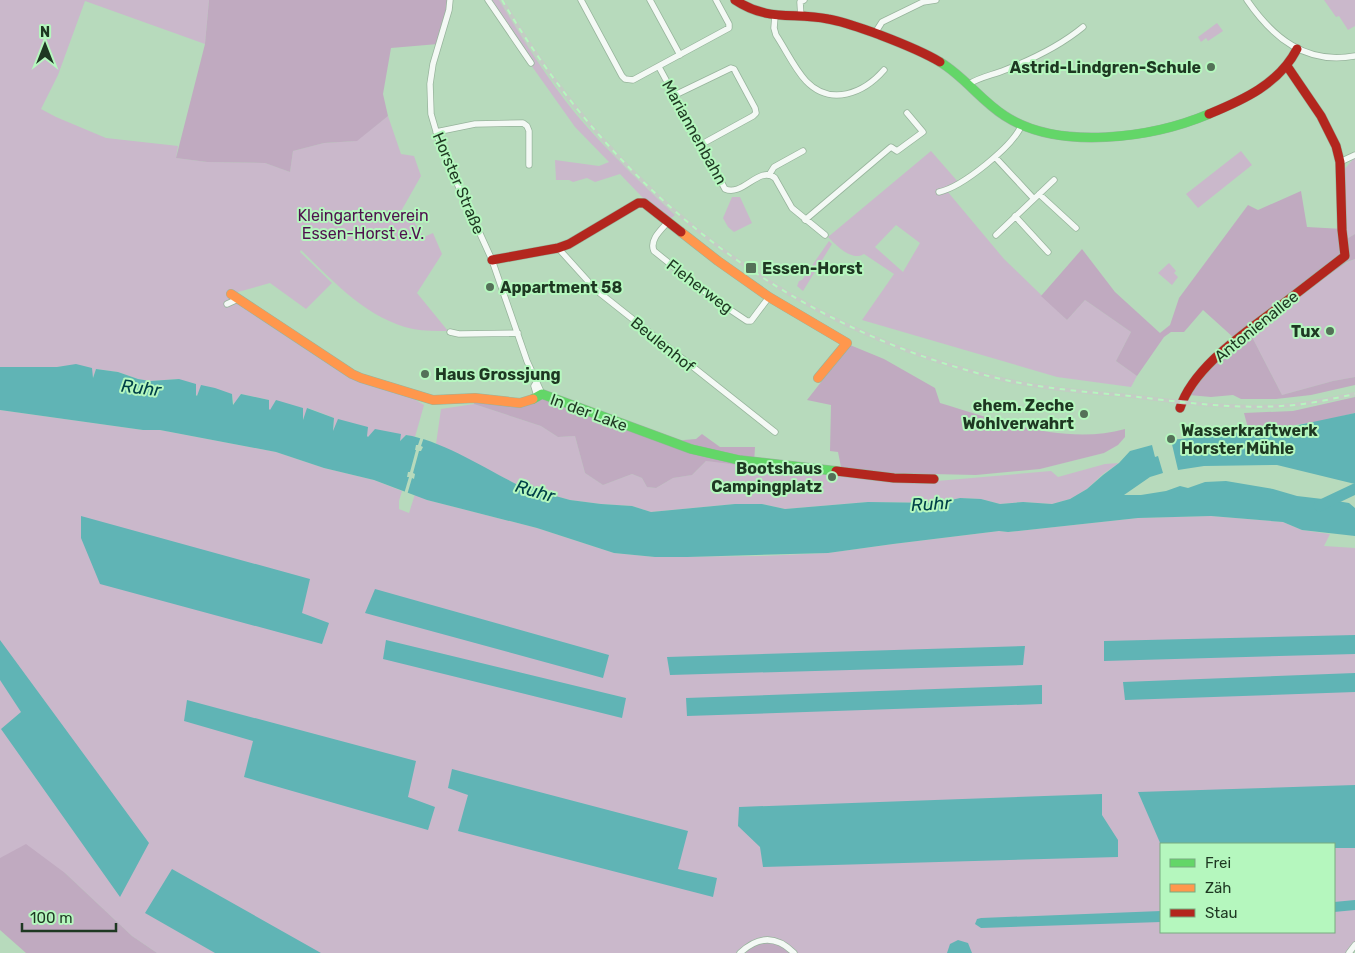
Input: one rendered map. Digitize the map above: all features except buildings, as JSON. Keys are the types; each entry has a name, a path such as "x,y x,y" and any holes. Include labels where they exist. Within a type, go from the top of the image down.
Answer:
{"street":[{"name":"Horster Straße","path":"450,0 449,10 433,64 430,84 431,114 441,148 492,260 539,386 540,395"},
{"path":"488,0 531,63"},
{"name":"Mariannenbahn","path":"582,0 625,79 633,80 659,67 676,95 723,185 728,190 736,190 763,175 769,174 774,167 803,151"},
{"path":"650,0 680,55"},
{"path":"659,67 729,28 729,24 716,0"},
{"path":"735,0 752,10 775,16 833,20 875,33 933,58 955,72 1003,116 1022,124 1058,134 1090,137 1124,136 1201,118 1233,104 1271,82 1287,66 1297,49"},
{"path":"802,17 800,2 804,0"},
{"path":"875,33 882,22 923,2 936,0"},
{"path":"1247,0 1268,27 1297,49 1329,58 1355,56"},
{"path":"775,16 774,28 776,35 803,77 818,90 831,94 854,92 869,86 884,70"},
{"path":"969,84 977,79 1028,60 1062,42 1083,27"},
{"path":"1287,66 1329,130 1340,162 1355,155"},
{"path":"676,95 731,68 734,69 755,108 756,113 753,116 702,144"},
{"path":"805,220 890,147 897,152 923,132 907,113"},
{"path":"436,132 475,124 523,123 529,131 529,165"},
{"path":"939,192 946,191 959,183 995,157 1019,132 1022,124"},
{"path":"995,157 1036,196 1076,228"},
{"name":"Antonienallee","path":"1180,408 1184,396 1198,376 1235,340 1345,256 1342,230 1340,162"},
{"path":"769,174 775,178 792,208 824,235"},
{"path":"996,236 1054,180"},
{"name":"Fleherweg","path":"558,248 569,244 636,204 644,203 718,261 769,297 847,343 818,378"},
{"path":"1015,216 1048,252"},
{"name":"Fleherweg","path":"668,222 653,240 653,250 714,299 747,321 751,321 769,297"},
{"path":"492,260 558,248"},
{"name":"Beulenhof","path":"558,248 596,290 775,432"},
{"name":"In der Lake","path":"227,304 234,296 352,374 433,400 476,398 520,403 540,395 682,446 739,460 894,478 934,479"},
{"path":"450,332 466,334 518,332"},
{"path":"740,953 748,945 767,939 784,944 794,953"},
{"path":"1348,953 1355,945"}],"green space":[{"name":"Kleingartenverein Essen-Horst e.V.","path":"0,0 209,0 205,44 85,1 58,75 41,109 106,138 178,146 176,158 207,162 265,163 290,172 293,151 324,143 356,141 388,116 401,154 414,156 421,176 400,213 414,222 424,237 433,233 442,254 417,293 448,331 413,329 381,317 338,286 301,250 300,252 332,283 306,309 270,283 238,292 237,297 351,375 406,394 424,405 415,437 406,435 400,441 400,434 368,437 333,431 334,418 308,408 303,420 276,400 271,410 269,410 269,400 241,394 234,405 232,394 198,396 179,379 150,381 118,372 96,369 93,378 76,365 0,367"},
{"path":"489,0 499,0 552,82 588,128 675,215 669,220 643,198 620,174 595,182 587,178 573,182 569,180 556,180 555,160 599,166 609,162 575,127 531,65"},
{"path":"1324,0 1355,0 1355,26 1348,30 1339,16 1336,17"},
{"path":"1217,23 1223,31 1208,41 1206,38 1201,42 1198,37"},
{"path":"931,151 959,183 947,191 1004,259 1067,320 1085,300 1131,332 1116,361 1137,376 1131,387 1057,377 862,320 894,274 864,254 854,256 844,252 828,237","holes":["896,225 920,243 903,272 875,247"]},
{"path":"1241,151 1252,165 1198,208 1186,194"},
{"path":"1355,157 1355,234 1345,240 1343,171"},
{"path":"732,197 740,197 752,223 734,232 728,227 723,218"},
{"path":"829,241 832,244 803,291 797,286 799,281 802,280"},
{"path":"1355,259 1355,377 1282,395 1251,335 1315,283 1342,265"},
{"path":"1169,263 1176,271 1174,273 1178,277 1172,285 1158,273"},
{"path":"474,404 541,426 558,437 575,436 585,473 603,485 632,474 642,478 647,487 656,488 673,478 692,475 706,461 765,464 937,481 1051,471 1058,477 1105,464 1119,463 1103,474 1087,489 1070,499 1052,504 1023,502 1000,504 981,499 960,498 938,503 868,502 785,509 762,504 735,504 651,512 632,506 570,500 541,492 530,484 516,484 436,444 441,409"},
{"path":"0,410 143,430 160,430 276,452 324,468 374,480 402,491 399,509 409,513 415,494 427,500 537,528 614,553 655,557 828,553 999,531 1009,532 1138,518 1211,516 1283,522 1302,530 1330,534 1324,546 1355,548 1355,943 1347,953 797,953 782,941 767,937 751,941 736,953 157,953 132,936 65,873 0,860"}],"shaded area":[{"path":"209,0 450,0 438,44 391,48 383,94 388,116 357,141 324,143 293,151 290,172 265,163 207,162 176,158 205,44"},
{"path":"1301,191 1307,227 1343,229 1345,240 1355,234 1355,259 1347,262 1314,285 1251,335 1282,395 1355,377 1355,385 1311,395 1276,399 1241,399 1233,395 1211,397 1189,395 1200,379 1216,362 1250,335 1241,335 1234,338 1203,310 1184,332 1171,332 1164,337 1137,376 1116,361 1131,332 1085,300 1067,320 1041,296 1082,249 1115,292 1160,333 1170,325 1179,298 1248,205 1258,210"},
{"path":"850,345 884,359 935,388 940,403 1031,429 1079,434 1125,429 1125,437 1118,445 1104,453 1040,469 976,475 842,472 838,452 830,451 831,405 807,400"},
{"path":"542,395 675,443 696,439 702,434 720,447 755,447 754,463 765,464 765,471 706,461 692,475 673,478 656,488 647,487 642,478 632,474 603,485 585,473 575,436 558,437 541,426 474,404 475,399 520,404"},
{"path":"1355,397 1355,413 1322,421 1249,432 1244,413 1293,411"},
{"path":"26,844 65,873 132,936 157,953 26,953 0,930 0,858"},
{"path":"761,942 774,942 793,953 745,953 751,946"}],"water":[{"path":"76,364 92,368 93,378 96,369 118,372 150,381 179,379 196,384 197,396 201,385 215,388 232,394 233,405 241,394 269,400 270,410 276,400 303,408 303,420 307,408 334,418 333,431 338,419 368,427 368,437 375,429 401,434 400,441 406,435 419,438 448,448 516,484 530,484 541,492 570,500 632,506 651,512 735,504 762,504 785,509 868,502 938,503 960,498 981,499 1000,504 1023,502 1052,504 1070,499 1087,489 1119,463 1130,451 1152,445 1155,457 1158,456 1163,473 1150,477 1124,495 1141,495 1166,491 1180,486 1188,488 1205,482 1226,481 1273,489 1297,496 1349,503 1355,508 1355,536 1302,530 1283,522 1211,516 1138,518 1008,532 999,531 828,553 655,557 614,553 537,528 427,500 374,480 324,468 276,452 160,430 143,430 0,410 0,367 57,367"},
{"path":"1355,413 1355,484 1277,465 1204,466 1178,470 1171,440 1289,427"},
{"path":"81,516 310,579 302,613 329,623 322,644 100,584 81,538"},
{"path":"375,589 609,655 603,678 365,613"},
{"path":"1355,635 1355,654 1104,661 1104,641"},
{"path":"0,640 149,843 120,897 1,729 21,712 0,680"},
{"path":"386,640 626,698 622,718 383,659"},
{"path":"1025,646 1023,665 670,675 667,657"},
{"path":"1355,673 1355,692 1125,700 1123,682"},
{"path":"1042,685 1042,704 687,716 686,698"},
{"path":"187,700 416,761 408,797 435,807 428,830 244,777 253,741 184,721"},
{"path":"452,769 688,831 678,869 717,878 713,897 458,831 468,795 448,788"},
{"path":"1355,785 1355,848 1335,848 1335,843 1160,843 1138,792"},
{"path":"1102,794 1102,815 1118,840 1118,857 763,867 760,847 738,826 739,807"},
{"path":"172,869 321,953 215,953 145,913"},
{"path":"1355,900 1355,910 1335,912 1335,902"},
{"path":"1160,911 1160,922 981,928 975,924 977,919"},
{"path":"958,940 968,943 972,953 947,953 950,944"}],"pier":[{"path":"421,436 424,437 421,446 423,447 419,451 413,473 415,474 414,479 412,478 407,495 404,494 409,477 407,477 408,472 410,472 416,445 418,445"}],"waterway":[{"name":"Ruhr","path":"1319,506 1355,489"}],"railway":[{"path":"502,0 547,69 598,133 653,191 714,243 780,288 850,327 925,357 1005,380 1052,388 1187,403 1243,407 1300,404 1355,394"}],"traffic: fast":[{"path":"940,62 1005,116 1027,127 1052,134 1078,137 1134,134 1161,129 1209,114"},
{"path":"533,399 542,394 691,449 739,460 836,471"}],"traffic: slow":[{"path":"681,232 769,297 847,343 818,378"},
{"path":"231,294 352,374 361,378 433,400 475,398 520,403 533,399"}],"traffic: jam":[{"path":"735,0 747,7 770,14 835,20 903,44 940,62"},
{"path":"1209,114 1247,97 1270,81 1280,72 1297,49"},
{"path":"1180,408 1186,393 1196,379 1220,353 1345,256 1342,230 1340,162 1336,146 1321,116 1287,66"},
{"path":"492,260 558,248 569,244 638,203 644,203 681,232"},
{"path":"836,471 894,478 934,479"}],"place":[{"name":"Astrid-Lindgren-Schule","path":"1211,67"},
{"name":"Essen-Horst","path":"751,268"},
{"name":"Appartment 58","path":"490,287"},
{"name":"Tux","path":"1330,331"},
{"name":"Haus Grossjung","path":"425,374"},
{"name":"ehem. Zeche Wohlverwahrt","path":"1084,414"},
{"name":"Wasserkraftwerk Horster Mühle","path":"1171,439"},
{"name":"Bootshaus Campingplatz","path":"832,477"}]}
